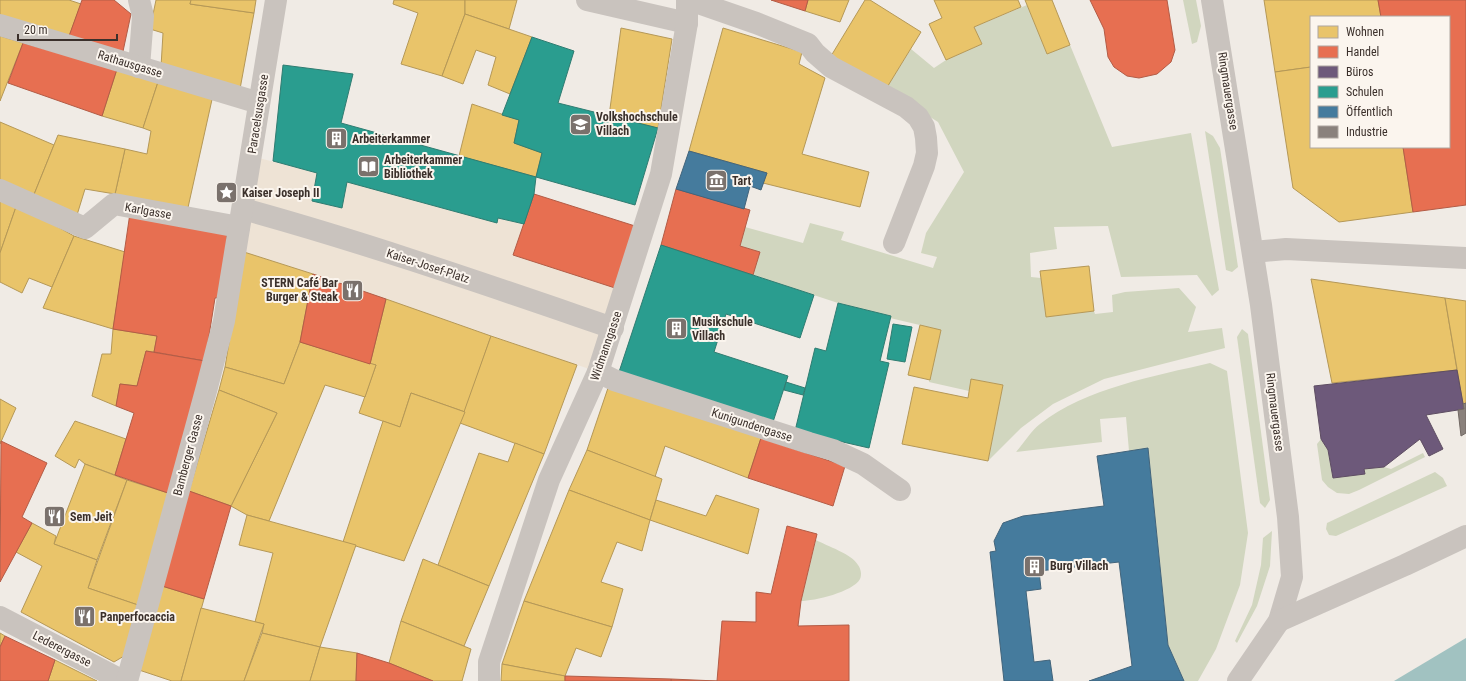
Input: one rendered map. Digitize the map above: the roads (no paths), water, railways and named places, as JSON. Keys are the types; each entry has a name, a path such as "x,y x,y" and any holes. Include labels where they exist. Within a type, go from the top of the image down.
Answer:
{"street":[{"path":"138,0 143,16 139,67"},
{"name":"Paracelsusgasse","path":"241,218 276,0"},
{"path":"587,0 687,23"},
{"name":"Widmanngasse","path":"489,681 489,662 549,480 598,372 661,174 687,23 687,0"},
{"path":"690,0 756,23 808,44 815,53 831,67 906,107 918,116 924,127 926,138 924,166 894,243"},
{"name":"Ringmauergasse","path":"1212,0 1254,252 1288,517 1292,577 1279,621"},
{"name":"Rathausgasse","path":"0,26 259,103"},
{"name":"Karlgasse","path":"0,190 85,228 114,204 241,218"},
{"name":"Kaiser-Josef-Platz","path":"241,218 298,224 488,285 613,328"},
{"name":"Bamberger Gasse","path":"127,681 222,328 241,218"},
{"path":"1254,252 1286,249 1466,258"},
{"name":"Kunigundengasse","path":"598,372 614,380 809,444 834,450 863,464 900,490"},
{"path":"1238,681 1279,621 1406,565 1466,536"},
{"name":"Lederergasse","path":"0,617 123,681"}],"water":[{"path":"1466,638 1466,681 1394,681"}],"place":[{"name":"Volkshochschule Villach","path":"580,124"},
{"name":"Arbeiterkammer","path":"337,139"},
{"name":"Arbeiterkammer Bibliothek","path":"369,167"},
{"name":"Tart","path":"716,181"},
{"name":"Kaiser Joseph II","path":"227,193"},
{"name":"STERN Café Bar Burger & Steak","path":"353,290"},
{"name":"Musikschule Villach","path":"677,329"},
{"name":"Sem Jeit","path":"54,517"},
{"name":"Burg Villach","path":"1035,566"},
{"name":"Panperfocaccia","path":"85,617"}]}
